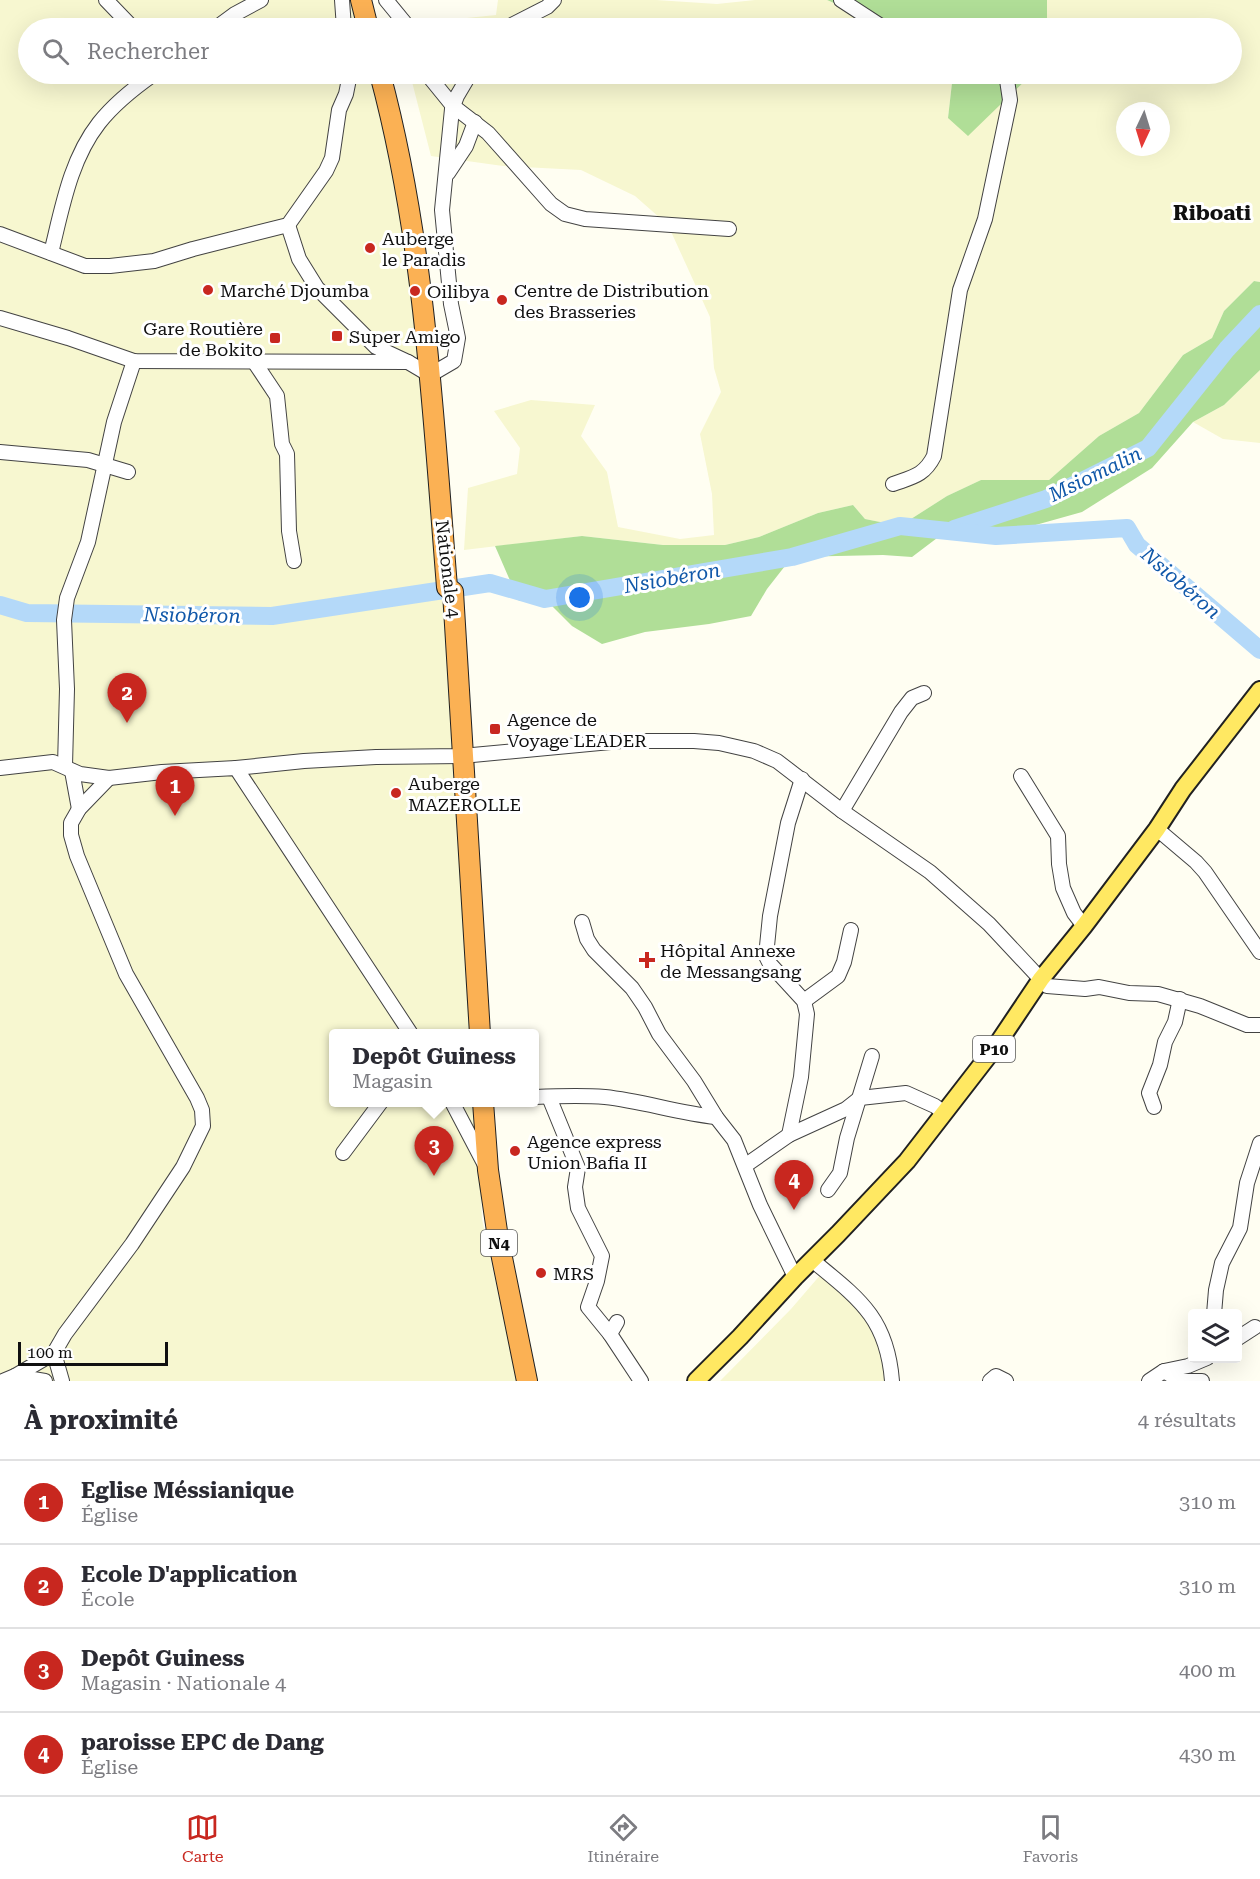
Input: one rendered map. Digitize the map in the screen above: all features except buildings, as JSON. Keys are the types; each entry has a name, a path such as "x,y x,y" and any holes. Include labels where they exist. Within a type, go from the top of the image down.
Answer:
{"highway":[{"path":"361,0 366,18"},
{"name":"Nationale 4","path":"382,84 403,172 414,237 430,375 450,590 480,1029"},
{"name":"N4","path":"483,1107 488,1170 498,1238 527,1381"}],"main road":[{"name":"P10","path":"696,1381 741,1337 795,1277 907,1161 996,1047 1041,979 1084,926 1260,690"}],"street":[{"path":"106,0 123,18"},
{"path":"230,18 261,0"},
{"path":"342,0 343,18"},
{"path":"386,0 401,18"},
{"path":"526,18 547,7 554,0"},
{"path":"841,0 869,18"},
{"path":"51,253 67,186 85,147 98,124 140,84"},
{"path":"0,234 85,266 110,266 154,261 288,225 304,199 326,171 332,158 339,110 348,84"},
{"path":"435,84 453,106 488,133 551,204 565,214 585,219 729,229"},
{"path":"288,225 299,259 317,288 376,346 430,375 454,361 458,351 458,338 451,304 442,210 453,106 464,84"},
{"path":"893,484 922,474 929,467 934,456 960,290 985,219 1010,100 1008,84"},
{"path":"447,175 466,146 475,122"},
{"path":"0,318 68,338 134,362 408,362"},
{"path":"79,810 68,768 68,689 64,620 67,598 88,542 114,422 134,362"},
{"path":"255,363 277,396 282,444 287,454 289,531 294,561"},
{"path":"0,452 88,460 128,472"},
{"path":"842,811 900,712 912,698 924,693"},
{"path":"0,768 53,762 80,774 109,778 304,761 462,756 621,741 718,743 754,751 777,761 842,811 930,872 964,900 1047,986 1085,989 1099,987 1129,993 1158,994 1180,999 1247,1025 1260,1025"},
{"path":"236,768 408,1029"},
{"path":"1021,776 1058,836 1063,888 1074,913 1084,926"},
{"path":"9,1378 54,1353 65,1334 132,1244 183,1167 203,1126 202,1110 197,1098 126,974 77,856 71,836 71,823 79,810 109,778"},
{"path":"789,1135 801,1077 807,1014 804,1000 770,964 766,956 770,916 788,823 802,779"},
{"path":"1157,829 1205,872 1260,952"},
{"path":"582,922 587,939 594,950 632,988 659,1034 734,1140 746,1165 760,1205 795,1277"},
{"path":"804,1000 838,976 844,962 850,930"},
{"path":"1154,1107 1149,1093 1160,1065 1165,1042 1175,1022 1180,999"},
{"path":"828,1190 840,1173 847,1138 872,1056"},
{"path":"746,1165 789,1135 846,1109 860,1098 906,1093 935,1106 944,1113"},
{"path":"641,1381 614,1328 588,1307 602,1256 578,1208 575,1187 578,1168 542,1097 572,1095 606,1097 667,1110 716,1117"},
{"path":"343,1153 377,1107"},
{"path":"455,1107 488,1170"},
{"path":"1214,1309 1222,1263 1240,1228 1247,1183 1260,1143"},
{"path":"812,1260 868,1310 883,1337 890,1359 891,1381"},
{"path":"1242,1335 1255,1327"},
{"path":"54,1353 62,1381"},
{"path":"1149,1381 1164,1371 1192,1363"},
{"path":"1164,1371 1180,1381 1202,1381"},
{"path":"990,1381 996,1376 1006,1381"},
{"path":"9,1378 45,1381"}],"green space":[{"path":"0,0 355,0 360,18 18,18 18,84 380,84 420,245 474,1029 329,1029 329,1107 477,1107 482,1219 517,1381 0,1381"},
{"path":"498,0 656,0 717,4 755,0 827,0 867,18 467,18 496,15"},
{"path":"827,0 1047,0 1047,18 868,18"},
{"path":"1047,0 1260,0 1260,282 1254,281 1224,311 1212,338 1183,355 1139,413 1099,436 1049,480 981,480 947,496 900,526 865,519 853,505 818,513 759,537 725,545 663,545 582,536 464,550 468,488 517,474 520,448 494,411 531,400 595,405 581,436 607,472 618,527 680,539 714,535 712,494 700,434 721,392 714,368 710,317 668,225 635,196 581,170 503,166 431,156 413,84 952,84 948,118 1005,99 1021,84 1242,84 1242,18 1047,18"},
{"path":"952,84 1022,84 968,136 948,118"},
{"path":"1254,281 1260,282 1260,370 1224,405 1193,422 1152,468 1082,512 996,536 945,532 912,557 883,555 792,557 767,589 751,616 645,632 602,644 572,626 545,599 519,601 495,546 582,536 663,545 725,545 759,537 818,513 853,505 865,519 900,526 947,496 981,480 1049,480 1099,436 1139,413 1183,355 1212,338 1224,311"},
{"path":"1260,370 1260,443 1223,439 1193,422 1224,405"},
{"path":"822,1273 864,1308 880,1336 888,1381 720,1381 791,1309"}],"waterway":[{"name":"Msiomalin","path":"954,529 1046,499 1148,448 1227,349 1260,314"},
{"name":"Nsiobéron","path":"0,605 27,613 272,616 490,583 545,599 792,557 900,526 996,536 1127,528 1137,545 1260,650"}],"place":[{"name":"Auberge le Paradis","path":"370,248"},
{"name":"Marché Djoumba","path":"208,290"},
{"name":"Oilibya","path":"415,291"},
{"name":"Centre de Distribution des Brasseries","path":"502,300"},
{"name":"Super Amigo","path":"337,336"},
{"name":"Gare Routière de Bokito","path":"275,338"},
{"name":"Ecole D'application","path":"127,723"},
{"name":"Agence de Voyage LEADER","path":"495,729"},
{"name":"Auberge MAZEROLLE","path":"396,793"},
{"name":"Eglise Méssianique","path":"175,816"},
{"name":"Hôpital Annexe de Messangsang","path":"647,960"},
{"name":"Agence express Union Bafia II","path":"515,1151"},
{"name":"Depôt Guiness","path":"434,1176"},
{"name":"paroisse EPC de Dang","path":"794,1210"},
{"name":"MRS","path":"541,1273"}],"district":[{"name":"Riboati","path":"1212,213"}]}
